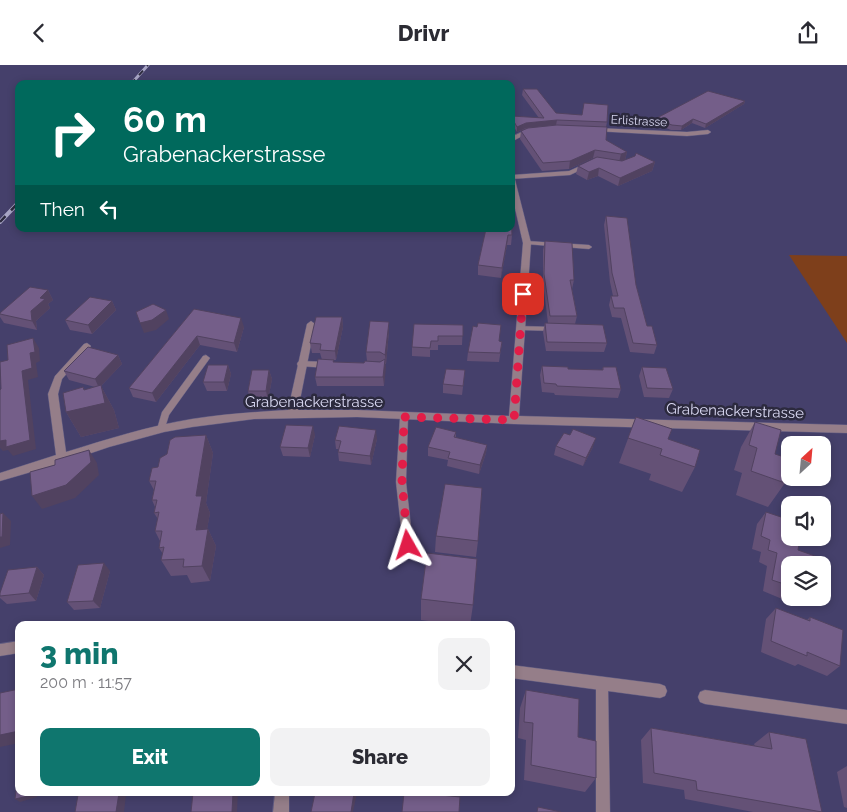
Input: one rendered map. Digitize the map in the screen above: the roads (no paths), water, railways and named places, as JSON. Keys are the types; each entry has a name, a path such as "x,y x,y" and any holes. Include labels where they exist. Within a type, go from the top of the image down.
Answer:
{"street":[{"path":"515,137 526,133"},
{"path":"514,420 527,243 515,193"},
{"path":"292,414 310,324"},
{"path":"62,459 53,394 58,378 87,346"},
{"name":"Grabenackerstrasse","path":"0,477 161,429 218,419 292,414 847,429"},
{"path":"0,651 15,648"},
{"path":"515,672 660,691"},
{"path":"705,697 847,717"},
{"path":"282,796 282,812"}],"lane":[{"name":"Erlistrasse","path":"592,130 687,134 708,132"},
{"path":"526,133 536,131"},
{"path":"515,176 570,173 594,162"},
{"path":"527,243 589,247"},
{"path":"520,328 569,329"},
{"path":"161,429 165,413 206,358"},
{"path":"301,365 341,365"},
{"path":"404,417 402,482 408,545"},
{"path":"602,683 604,812"}],"railway":[{"path":"135,80 148,65"},
{"path":"0,222 15,206"}]}
